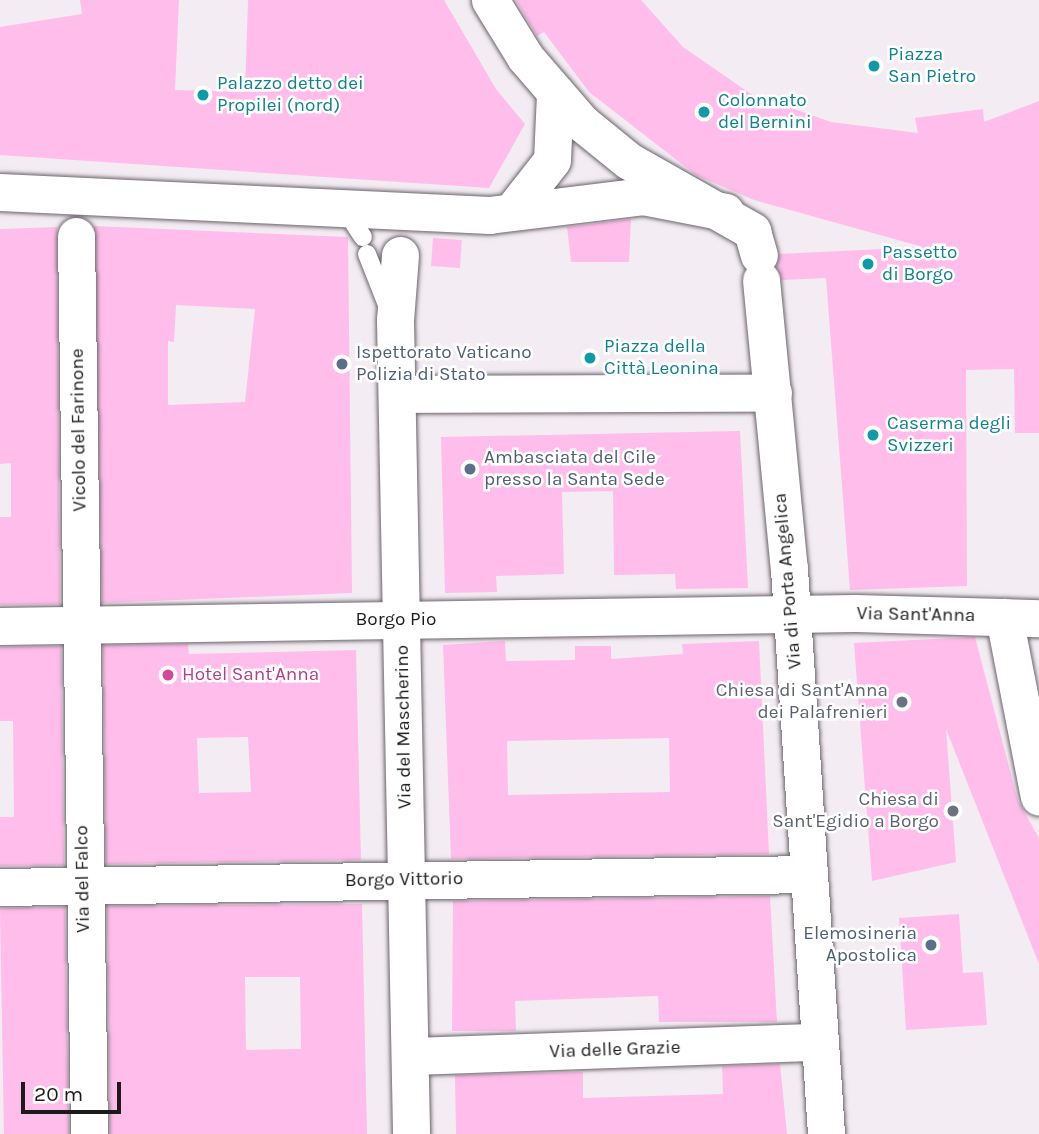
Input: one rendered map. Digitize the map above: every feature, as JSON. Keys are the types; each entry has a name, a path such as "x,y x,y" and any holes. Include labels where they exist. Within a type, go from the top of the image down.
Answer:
{"street":[{"name":"Via di Porta Angelica","path":"490,0 555,93 629,161 725,212 752,231 760,267 792,615 826,1134"},
{"path":"513,211 552,160 555,93"},
{"path":"0,192 77,218 340,206 382,239 513,211 643,196 725,212"},
{"name":"Vicolo del Farinone","path":"77,218 80,624"},
{"name":"Via del Mascherino","path":"382,239 395,320 403,620 411,1134"},
{"path":"397,394 773,393"},
{"name":"Borgo Pio","path":"0,626 792,615"},
{"name":"Via Sant'Anna","path":"792,615 1021,618"},
{"path":"1021,618 1039,797"},
{"name":"Via del Falco","path":"80,624 89,1134"},
{"name":"Borgo Vittorio","path":"0,887 809,874"},
{"name":"Via delle Grazie","path":"410,1056 820,1042"}],"building":[{"name":"Palazzo detto dei Propilei (nord)","path":"80,0 179,0 175,90 245,92 248,0 444,0 496,89 525,124 489,188 0,155 0,27 82,14"},
{"path":"516,0 641,0 683,47 751,94 831,122 918,133 915,118 983,109 984,122 1039,101 1039,433 1015,433 1014,369 966,370 967,586 850,590 826,278 782,280 776,266 779,254 923,247 754,200 696,175 589,92 544,32 537,36"},
{"path":"631,219 629,262 571,262 567,227"},
{"path":"94,226 348,237 352,593 102,603","holes":["176,305 255,309 245,402 168,405 168,341 174,342"]},
{"path":"57,227 60,604 0,605 0,517 11,517 11,463 0,464 0,229"},
{"path":"433,238 462,240 460,268 431,266"},
{"path":"740,431 748,588 676,589 675,574 614,575 613,491 562,492 564,574 496,576 497,592 445,593 441,437"},
{"path":"975,637 1018,801 1039,838 1039,964 946,729 956,862 872,881 854,643"},
{"path":"505,641 506,661 575,660 575,646 611,646 611,659 683,654 682,644 759,641 769,854 451,859 443,645","holes":["669,738 670,792 508,795 507,741"]},
{"path":"188,644 189,654 356,650 361,860 106,864 103,645","holes":["248,737 251,792 199,793 197,738"]},
{"path":"61,646 64,865 0,866 0,817 14,817 13,721 0,721 0,647"},
{"path":"770,896 777,1022 659,1022 658,996 515,1001 516,1031 452,1031 453,901"},
{"path":"362,904 367,1134 110,1134 107,906","holes":["245,977 300,977 301,1049 246,1050"]},
{"path":"65,907 69,1134 4,1134 0,908"},
{"name":"Elemosineria Apostolica","path":"959,914 963,973 983,972 987,1025 906,1030 899,918"},
{"path":"780,1064 787,1134 456,1134 455,1075 583,1072 583,1098 723,1094 722,1066"}],"place":[{"name":"Piazza San Pietro","path":"874,66"},
{"name":"Palazzo detto dei Propilei (nord)","path":"203,95"},
{"name":"Colonnato del Bernini","path":"704,112"},
{"name":"Passetto di Borgo","path":"868,264"},
{"name":"Piazza della Città Leonina","path":"590,358"},
{"name":"Ispettorato Vaticano Polizia di Stato","path":"342,364"},
{"name":"Caserma degli Svizzeri","path":"873,435"},
{"name":"Ambasciata del Cile presso la Santa Sede","path":"470,469"},
{"name":"Hotel Sant'Anna","path":"168,675"},
{"name":"Chiesa di Sant'Anna dei Palafrenieri","path":"902,702"},
{"name":"Chiesa di Sant'Egidio a Borgo","path":"953,811"},
{"name":"Elemosineria Apostolica","path":"931,945"}]}
